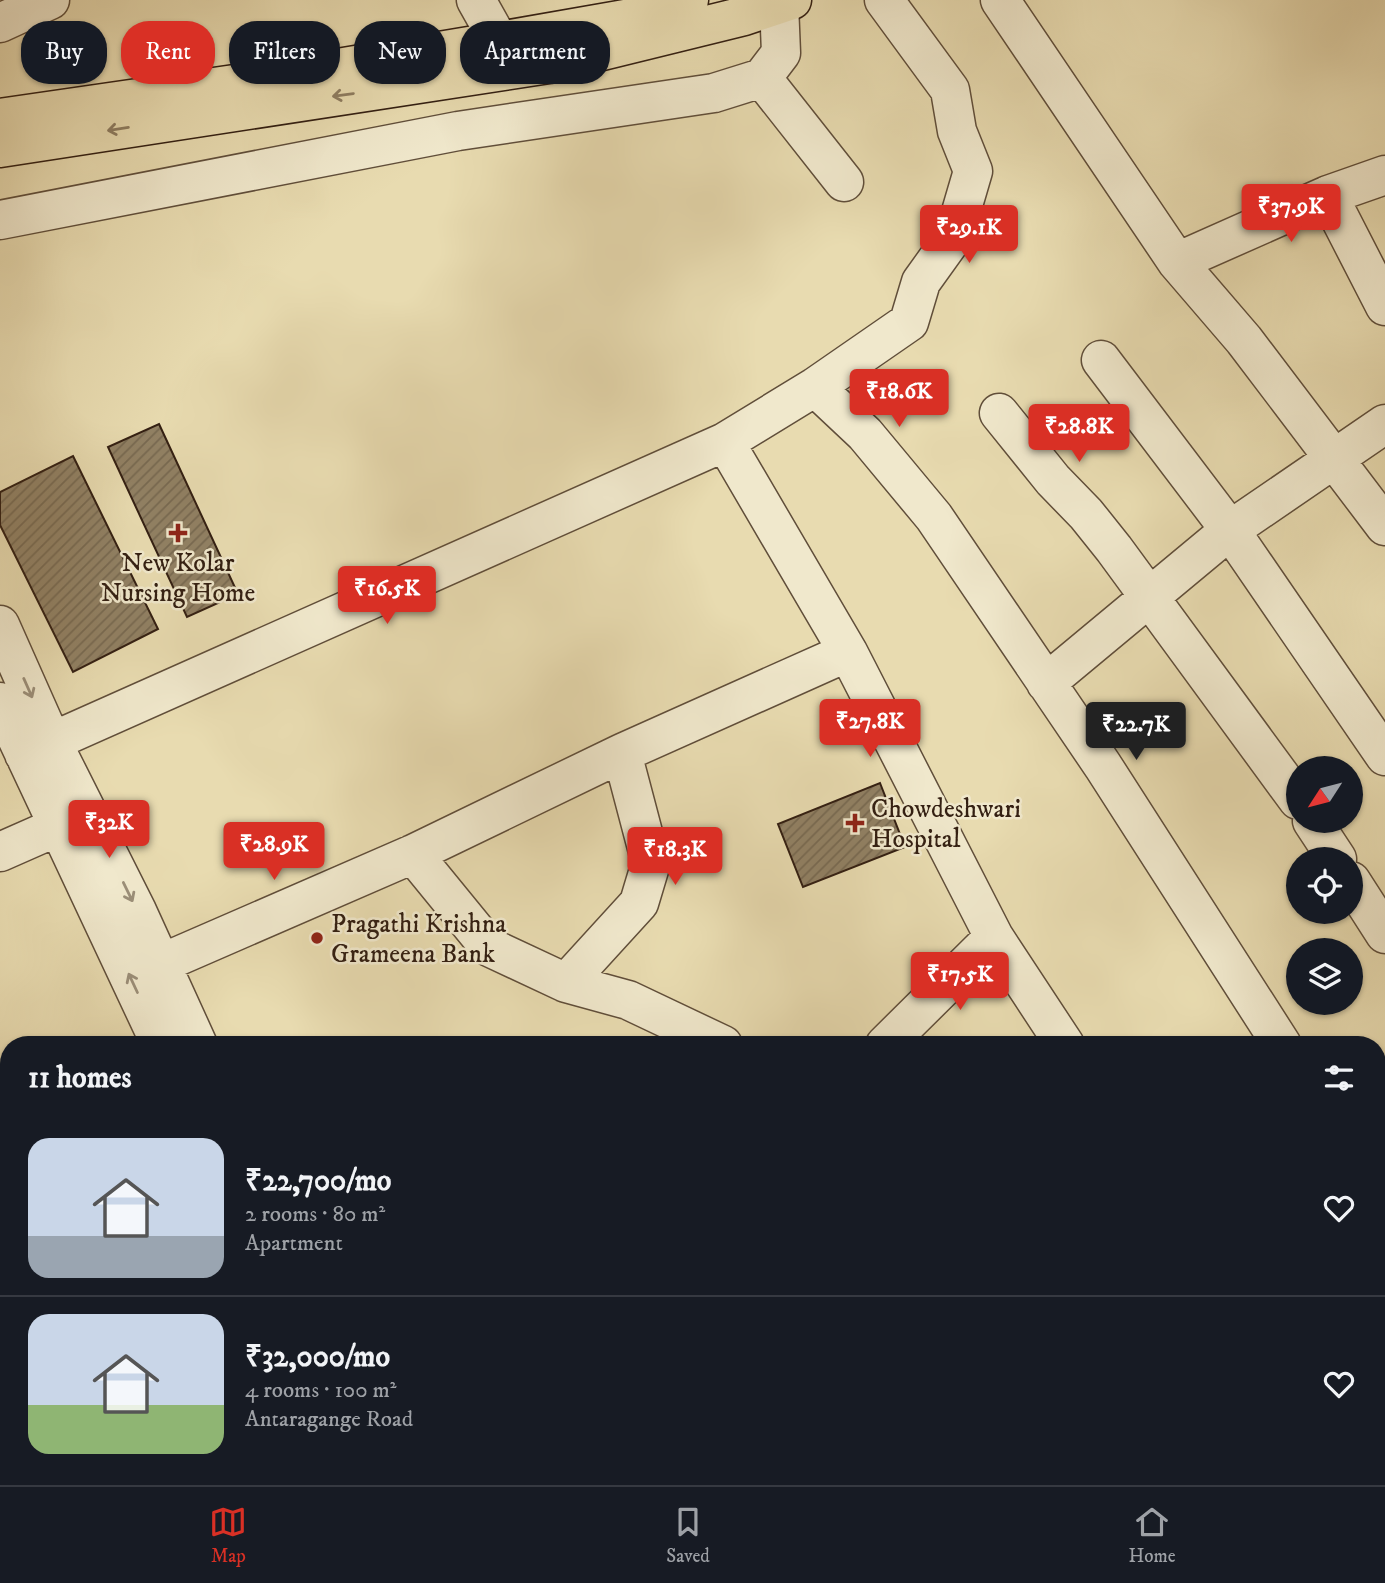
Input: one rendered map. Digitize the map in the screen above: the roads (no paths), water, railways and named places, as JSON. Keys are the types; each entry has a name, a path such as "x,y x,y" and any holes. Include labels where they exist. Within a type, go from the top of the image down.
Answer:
{"main road":[{"path":"610,22 642,16 688,0"},
{"path":"0,148 549,64 744,16 786,2"},
{"path":"0,118 284,77 460,48"}],"street":[{"path":"0,23 50,0"},
{"path":"476,0 488,21"},
{"path":"38,748 725,442 816,387 909,322 921,282 954,236 973,171 957,131 950,90 884,0"},
{"path":"1000,0 1177,262 1244,340 1385,526"},
{"path":"0,220 458,131 714,93 762,78 781,53 786,2"},
{"path":"762,78 845,182"},
{"path":"1177,262 1328,195 1385,175"},
{"path":"1328,195 1385,306"},
{"path":"1101,360 1230,530 1385,756"},
{"path":"816,387 865,434 934,517 1103,766 1276,1036"},
{"path":"999,413 1114,549 1286,784"},
{"path":"1046,683 1230,530 1385,424"},
{"path":"725,442 848,652 994,937 1059,1036"},
{"path":"0,625 59,826 158,1036"},
{"path":"160,964 413,854 622,753 848,652"},
{"path":"0,702 38,748 137,911 194,1036"},
{"path":"566,983 639,903 651,863 622,753"},
{"path":"0,852 59,826"},
{"path":"413,854 489,947 566,983 628,999 704,1036"},
{"path":"1363,900 1385,934"},
{"path":"894,1036 994,937"}],"place":[{"name":"New Kolar Nursing Home","path":"178,533"},
{"name":"Chowdeshwari Hospital","path":"855,823"},
{"name":"Pragathi Krishna Grameena Bank","path":"317,938"}]}
